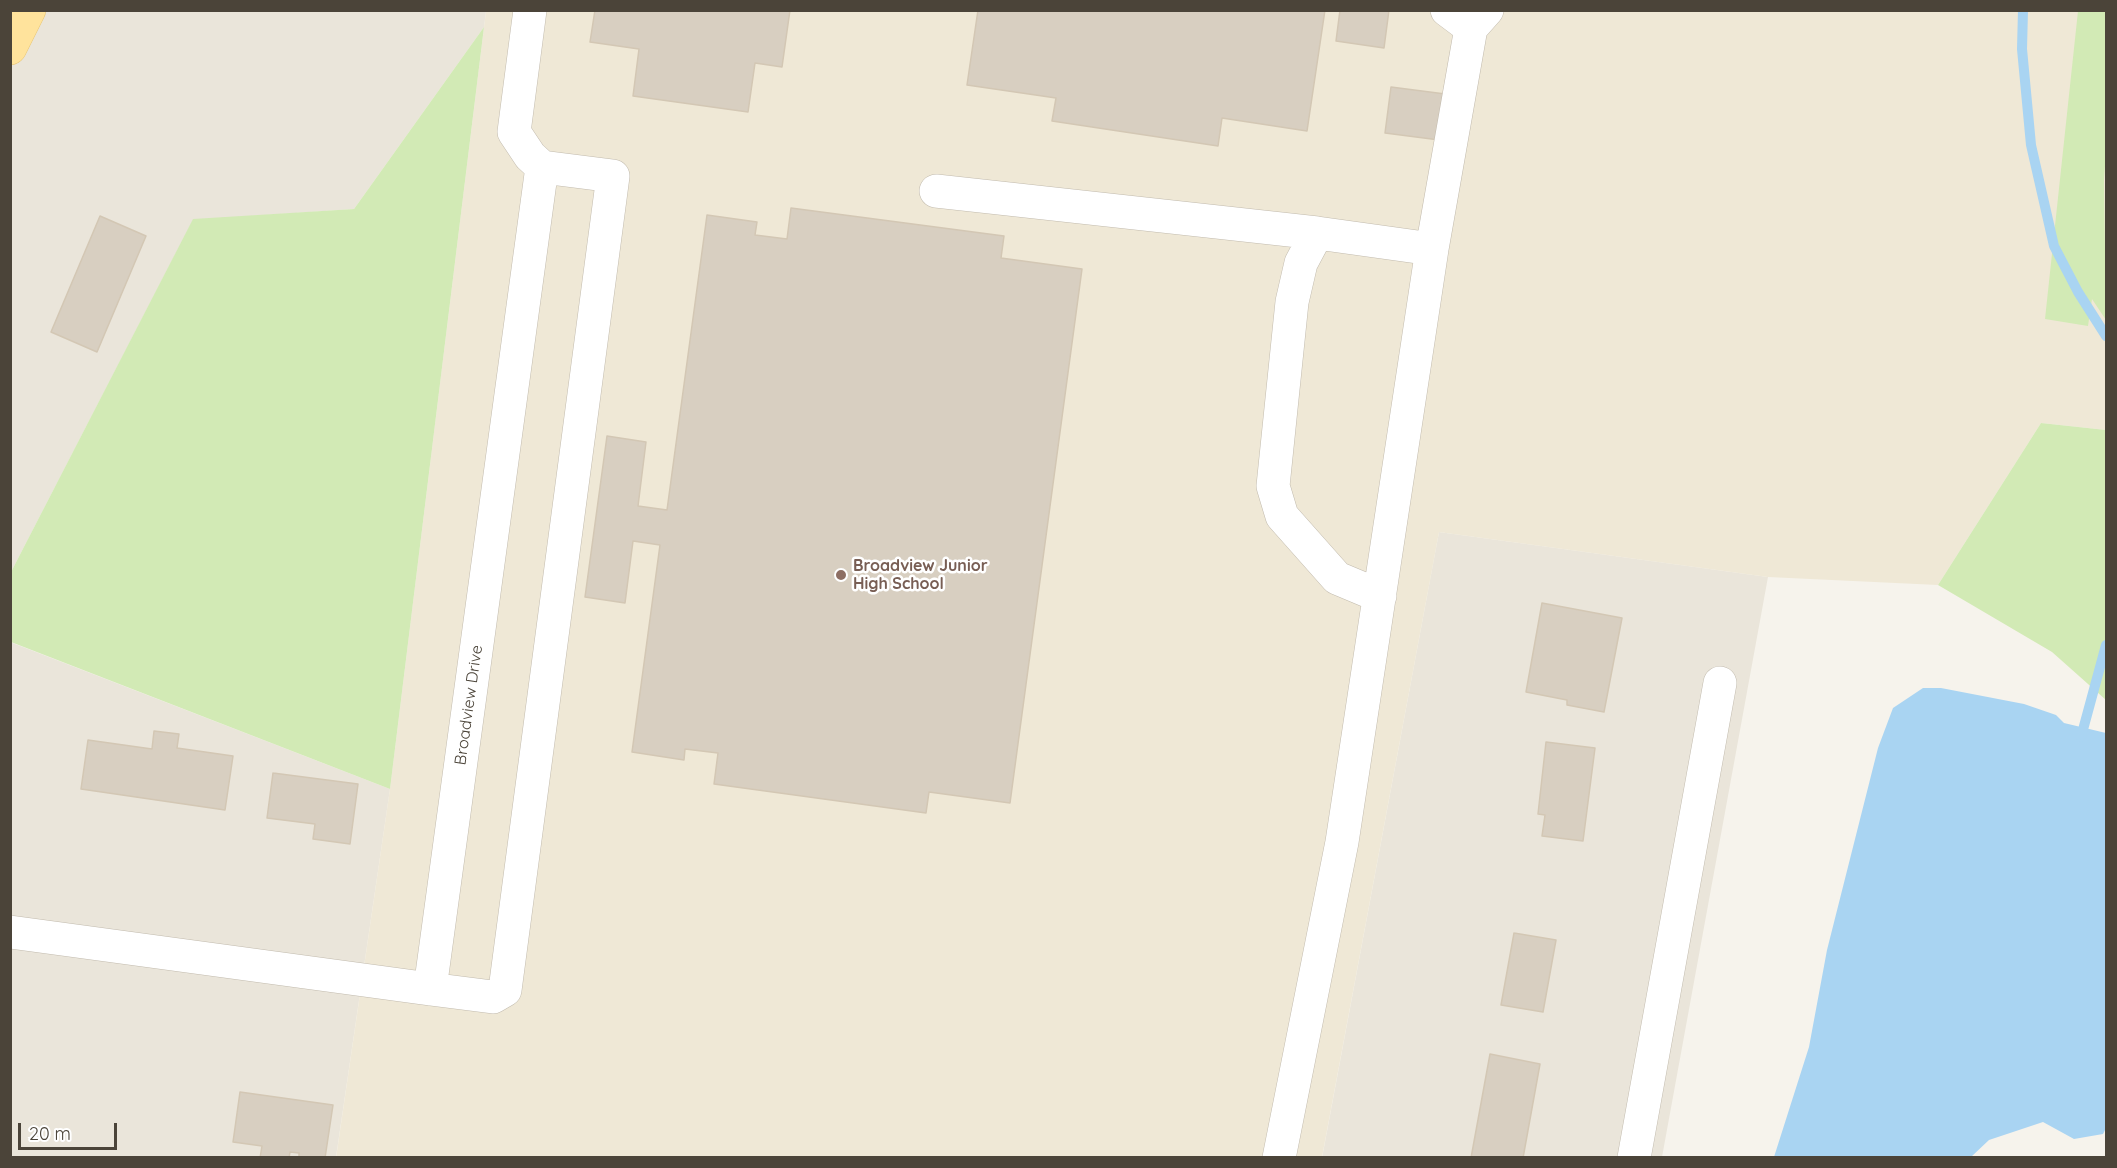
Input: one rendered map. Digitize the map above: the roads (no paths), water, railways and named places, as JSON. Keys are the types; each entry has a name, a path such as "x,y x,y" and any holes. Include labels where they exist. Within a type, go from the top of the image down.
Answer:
{"main road":[{"path":"10,48 29,10"}],"street":[{"path":"10,932 493,997 505,990 612,176 542,167 530,156 514,132 530,10"},
{"path":"1279,1158 1342,842 1468,16"},
{"name":"Broadview Drive","path":"430,989 542,167"},
{"path":"936,191 1317,233 1432,249"},
{"path":"1317,233 1300,264 1292,302 1273,486 1282,516 1337,578 1380,596"},
{"path":"1634,1158 1720,683"}],"water":[{"path":"1923,688 1941,688 2024,704 2056,715 2064,723 2106,733 2106,1128 2103,1134 2074,1139 2043,1122 1989,1140 1971,1157 1774,1157 1809,1047 1827,950 1878,748 1893,708"}],"waterway":[{"path":"2023,10 2022,49 2031,145 2054,246 2078,292 2106,336"},
{"path":"2081,737 2106,645"}],"place":[{"name":"Broadview Junior High School","path":"841,575"}]}
